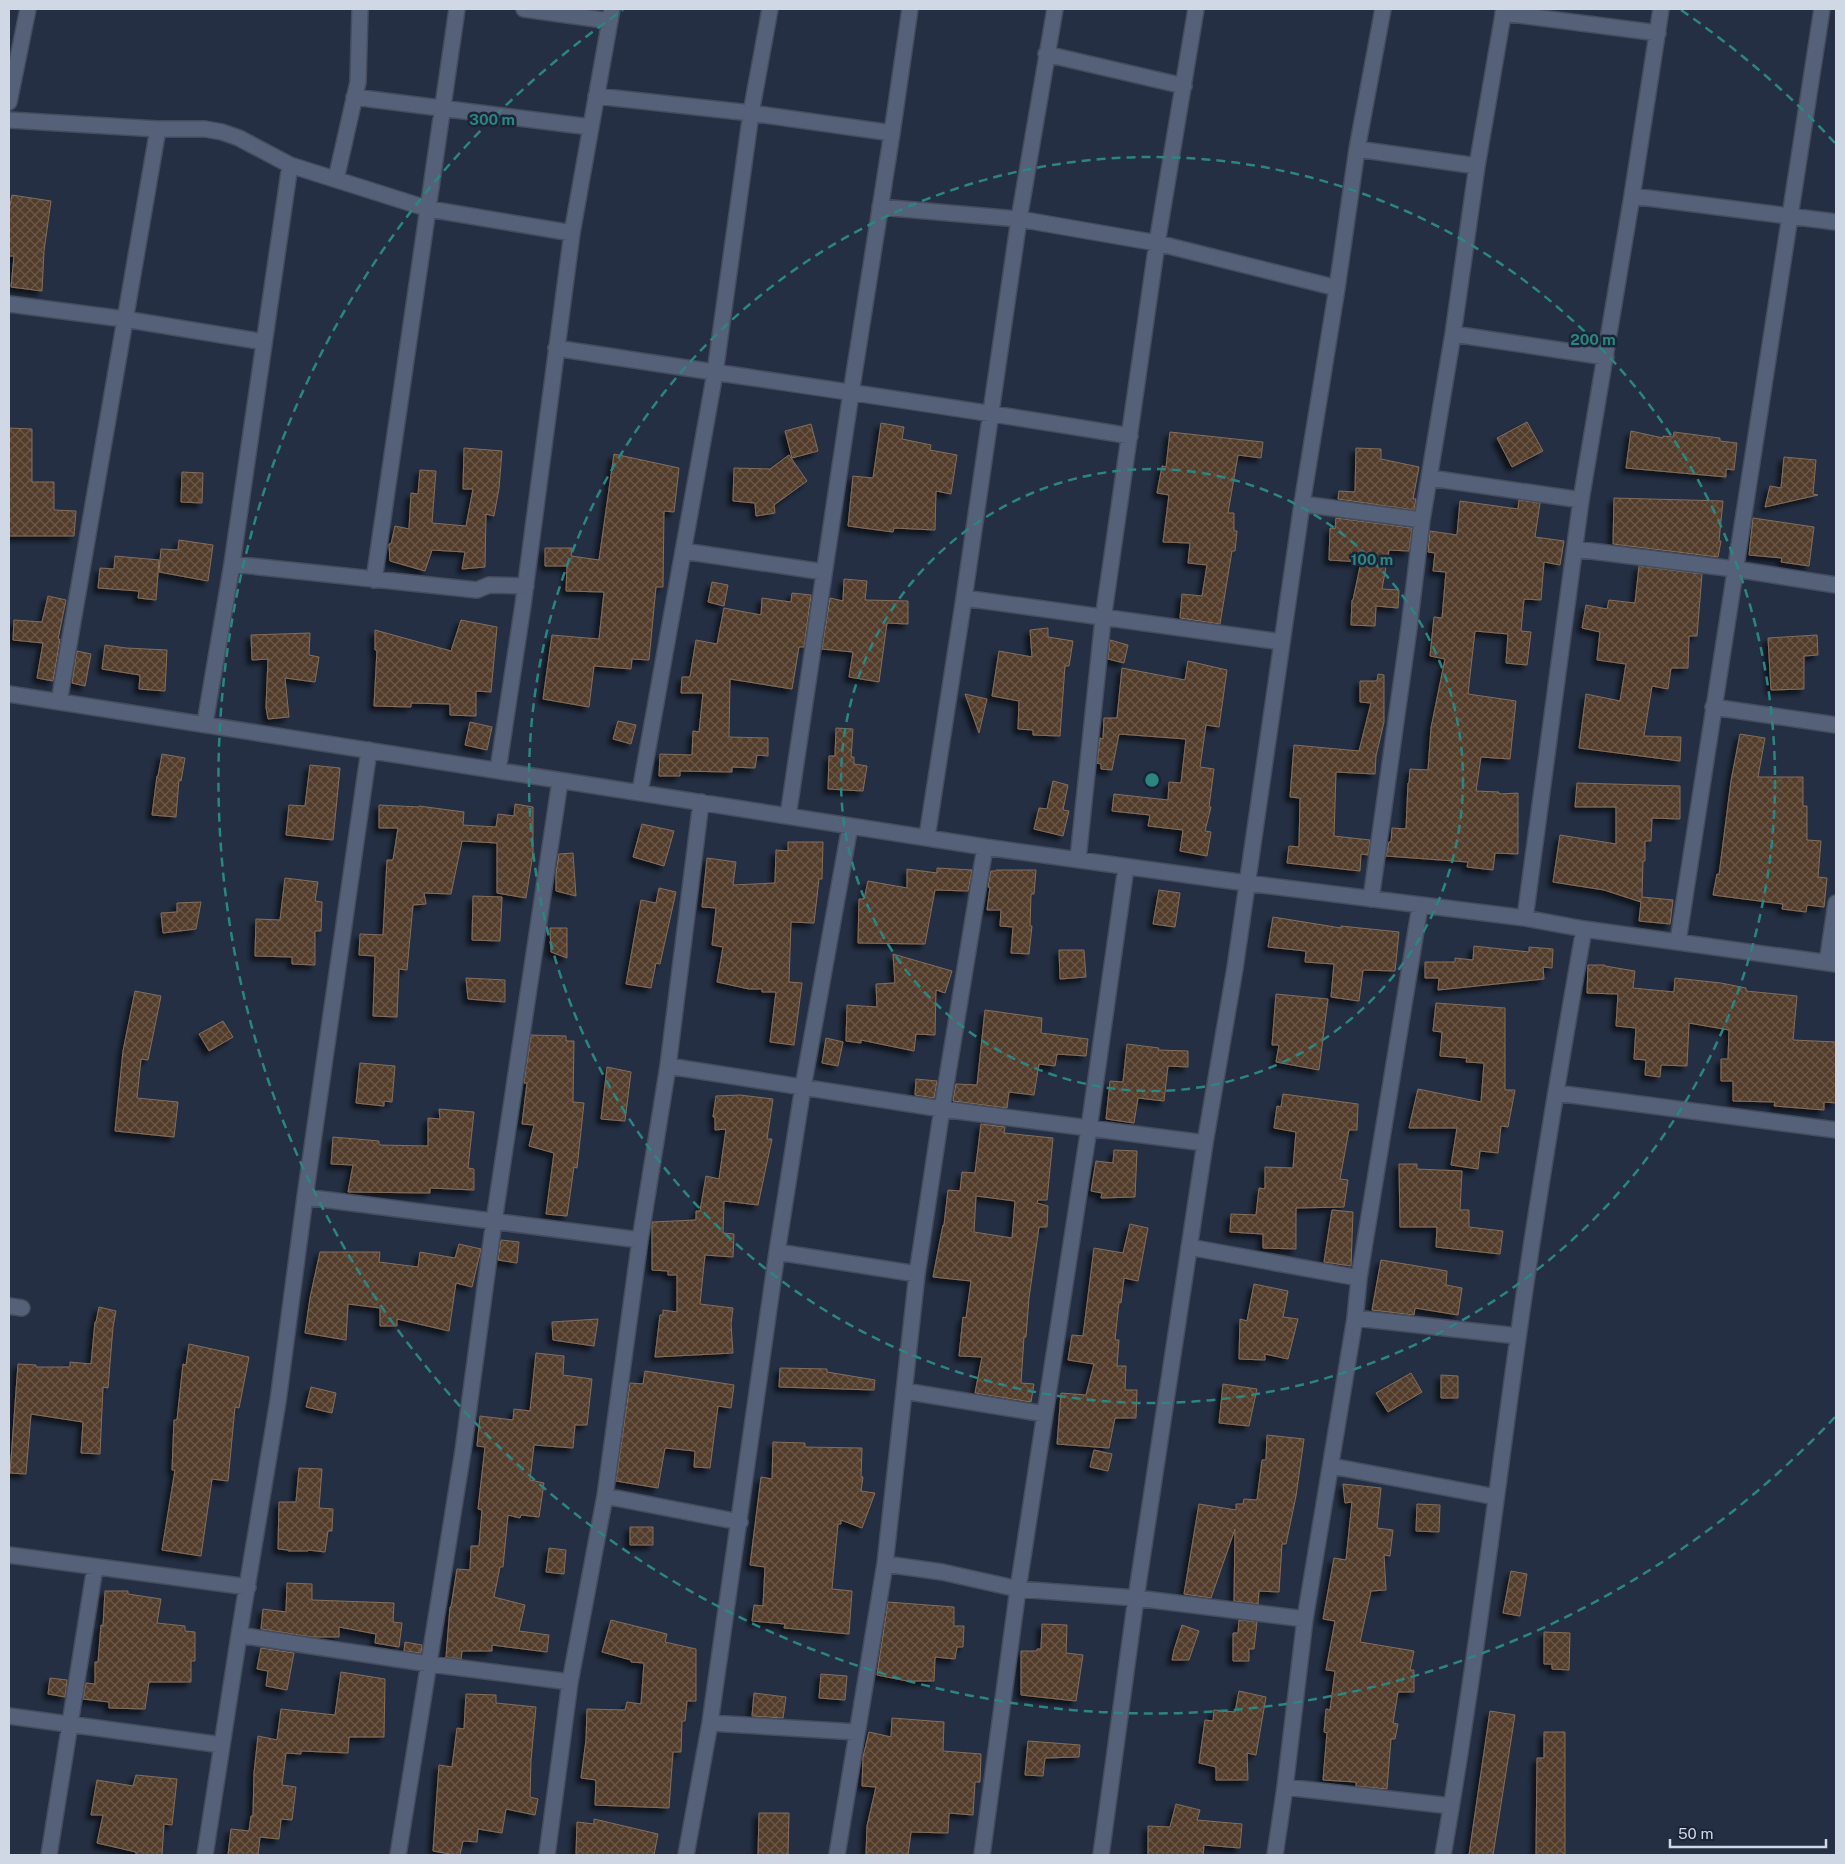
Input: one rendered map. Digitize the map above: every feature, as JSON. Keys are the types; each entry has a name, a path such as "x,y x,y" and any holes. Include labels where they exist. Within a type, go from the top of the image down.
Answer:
{"street":[{"path":"9,102 11,80 28,9"},
{"path":"336,179 359,68 360,9"},
{"path":"374,580 457,9"},
{"path":"498,770 526,586 572,233 611,15 524,9"},
{"path":"640,792 715,373 750,113 770,9"},
{"path":"788,816 850,393 910,9"},
{"path":"927,837 1019,219 1055,9"},
{"path":"1078,859 1103,619 1157,243 1196,9"},
{"path":"1101,1855 1136,1598 1205,1143 1235,968 1302,504 1337,288 1357,149 1383,9"},
{"path":"1525,918 1581,500 1606,357 1661,9"},
{"path":"1678,941 1822,9"},
{"path":"1371,899 1409,628 1422,520 1453,334 1477,166 1504,11 1658,33"},
{"path":"1046,54 1184,86"},
{"path":"596,96 750,113 892,133"},
{"path":"354,97 590,127"},
{"path":"9,120 158,129 205,129 222,132 239,138 290,165 429,209 572,233"},
{"path":"59,702 158,129"},
{"path":"1357,149 1477,166"},
{"path":"205,723 232,564 290,165"},
{"path":"1632,196 1836,222"},
{"path":"880,208 1019,219 1157,243 1337,288"},
{"path":"9,304 124,319 264,342"},
{"path":"1453,334 1606,357"},
{"path":"556,348 990,413 1130,436"},
{"path":"1430,478 1581,500"},
{"path":"1302,504 1422,520"},
{"path":"1575,549 1734,569 1836,585"},
{"path":"683,552 824,572"},
{"path":"232,564 477,590 489,584 526,586"},
{"path":"964,598 1103,619 1282,642"},
{"path":"9,694 205,723 560,781 985,847 1420,906 1525,918 1584,929 1832,964 1836,903"},
{"path":"1713,707 1836,725"},
{"path":"205,1855 278,1401 305,1197 369,750"},
{"path":"398,1855 463,1451 494,1221 560,781"},
{"path":"547,1855 570,1682 605,1496 640,1240 668,1066 701,802"},
{"path":"686,1855 710,1722 777,1252 803,1087 850,826"},
{"path":"837,1855 885,1564 917,1274 985,847"},
{"path":"982,1855 1018,1589 1089,1128 1126,867"},
{"path":"1275,1855 1305,1619 1420,906"},
{"path":"1442,1855 1451,1806 1518,1336 1584,929"},
{"path":"668,1066 942,1109 1205,1143"},
{"path":"1556,1093 1836,1130"},
{"path":"305,1197 640,1240"},
{"path":"1189,1247 1359,1278"},
{"path":"777,1252 917,1274"},
{"path":"1355,1318 1518,1336"},
{"path":"904,1391 1045,1414"},
{"path":"1331,1466 1496,1497"},
{"path":"605,1496 740,1522"},
{"path":"9,1555 248,1587"},
{"path":"885,1564 942,1572 1018,1589 1136,1598 1305,1619"},
{"path":"49,1855 95,1567"},
{"path":"239,1635 430,1664 570,1682"},
{"path":"9,1716 222,1745"},
{"path":"710,1722 856,1732"},
{"path":"1285,1787 1451,1806"}],"building":[{"path":"12,195 51,201 44,251 42,291 11,287 14,256 9,256 9,210"},
{"path":"1527,422 1543,451 1512,467 1497,438"},
{"path":"881,423 904,427 902,439 931,445 930,450 957,455 951,494 936,491 935,530 894,528 893,532 848,526 853,476 873,478"},
{"path":"811,424 818,451 792,458 785,431"},
{"path":"9,428 32,429 32,482 54,482 54,510 76,511 74,536 9,536"},
{"path":"1631,431 1663,438 1663,436 1673,437 1674,432 1720,438 1720,441 1737,443 1734,470 1726,469 1726,477 1626,468"},
{"path":"1170,432 1263,442 1261,458 1238,455 1228,513 1234,513 1234,531 1237,531 1235,551 1232,551 1220,624 1180,618 1182,594 1202,596 1207,565 1188,563 1190,543 1163,542 1169,495 1157,493 1162,466 1166,467"},
{"path":"464,448 502,451 499,488 494,516 486,514 485,567 462,569 465,552 432,550 425,571 390,561 389,544 391,544 395,526 409,529 411,493 418,494 420,470 436,471 432,523 466,526 473,489 463,489"},
{"path":"1356,448 1381,449 1381,459 1419,467 1413,499 1416,499 1414,510 1338,499 1339,491 1355,492"},
{"path":"614,454 679,468 674,512 664,511 663,587 656,587 649,660 632,659 631,669 594,666 589,707 543,699 552,635 599,639 604,592 566,591 567,566 545,566 545,548 572,548 571,556 599,560"},
{"path":"789,455 807,481 774,505 775,513 756,516 755,503 733,501 734,468 770,469"},
{"path":"1784,457 1816,460 1813,494 1818,495 1765,507 1770,486 1781,488"},
{"path":"182,472 203,473 202,503 181,502"},
{"path":"1614,498 1723,501 1719,541 1721,541 1718,557 1613,544"},
{"path":"1519,500 1540,503 1535,537 1564,541 1560,565 1544,562 1541,600 1524,599 1521,631 1531,632 1527,665 1506,663 1508,634 1475,631 1468,694 1516,701 1510,759 1481,757 1476,791 1499,792 1499,794 1518,793 1518,854 1495,853 1493,870 1467,867 1468,862 1386,856 1389,842 1391,842 1392,828 1406,829 1410,769 1428,770 1431,728 1445,659 1430,656 1434,617 1442,618 1446,572 1433,571 1435,553 1428,552 1430,531 1457,535 1460,501 1518,509"},
{"path":"1336,518 1412,528 1409,551 1389,550 1382,589 1399,590 1398,608 1376,606 1375,626 1351,625 1352,600 1361,562 1329,560 1330,528 1335,529"},
{"path":"1753,518 1814,527 1809,566 1781,562 1782,558 1749,555"},
{"path":"179,540 213,545 208,581 159,572 161,549 178,550"},
{"path":"115,556 159,560 156,600 138,598 139,591 98,588 100,568 114,569"},
{"path":"1639,566 1702,574 1697,636 1689,636 1688,668 1671,668 1668,689 1652,686 1644,736 1681,737 1680,761 1579,748 1586,694 1620,701 1626,664 1597,660 1600,632 1582,628 1586,605 1607,609 1609,600 1635,603"},
{"path":"844,579 867,581 865,600 908,601 908,624 887,623 879,682 849,677 853,652 822,649 830,598 843,601"},
{"path":"712,582 728,585 724,606 708,602"},
{"path":"792,593 811,595 804,647 799,647 792,689 730,679 729,737 768,738 768,756 757,755 755,768 732,767 732,772 680,771 680,776 659,776 660,754 692,755 693,731 699,732 703,693 681,693 682,677 690,677 696,640 717,644 724,608 761,615 762,598 791,602"},
{"path":"48,596 66,600 58,639 60,639 53,681 37,678 43,643 13,640 14,620 42,622"},
{"path":"461,620 497,627 491,692 476,691 476,716 450,715 450,704 411,703 411,707 374,706 377,650 375,650 375,630 451,651"},
{"path":"1048,628 1048,637 1073,641 1069,666 1065,666 1060,736 1033,735 1033,730 1018,729 1019,701 992,696 999,651 1032,657 1030,630"},
{"path":"310,633 309,655 319,657 315,682 285,678 289,717 268,719 266,707 268,659 252,660 251,635"},
{"path":"1817,635 1818,655 1804,656 1804,689 1771,690 1768,638"},
{"path":"1110,640 1128,645 1124,663 1108,659"},
{"path":"105,645 167,650 165,691 139,689 140,675 102,669"},
{"path":"77,651 91,654 85,686 72,683"},
{"path":"1188,661 1227,670 1219,727 1206,725 1200,767 1214,769 1209,807 1211,807 1205,831 1211,832 1207,856 1180,851 1183,830 1148,826 1150,815 1112,811 1114,794 1168,800 1169,782 1181,783 1186,739 1119,734 1112,770 1101,769 1101,764 1097,763 1100,738 1103,739 1104,718 1117,718 1122,668 1185,680"},
{"path":"1378,674 1384,675 1384,722 1376,756 1375,774 1336,772 1334,836 1370,840 1368,855 1361,854 1360,871 1287,863 1289,846 1299,847 1300,798 1290,797 1294,745 1359,751 1371,703 1360,702 1360,681 1377,681"},
{"path":"965,694 987,699 979,733"},
{"path":"618,721 636,725 631,744 613,739"},
{"path":"470,722 492,727 487,750 465,745"},
{"path":"836,728 853,729 851,757 854,757 854,764 867,766 863,791 828,789 829,756 835,756"},
{"path":"1740,734 1765,738 1758,777 1803,777 1803,806 1807,806 1807,840 1821,841 1818,877 1827,878 1824,907 1807,905 1806,912 1782,909 1783,904 1713,895 1717,874 1719,875 1731,781"},
{"path":"162,754 185,758 181,781 179,780 176,817 152,815"},
{"path":"310,765 340,768 333,840 286,835 289,805 305,806"},
{"path":"1053,781 1068,785 1063,810 1069,811 1063,836 1034,829 1039,808 1047,809"},
{"path":"1577,783 1680,786 1680,819 1652,818 1651,841 1645,841 1645,861 1643,861 1642,897 1673,900 1670,924 1639,921 1641,902 1604,890 1553,882 1560,835 1616,844 1616,807 1575,807"},
{"path":"515,804 533,807 533,853 526,898 497,893 497,843 462,841 451,894 424,893 426,904 413,905 407,970 399,969 397,1017 373,1016 375,956 359,955 360,934 383,935 387,860 393,860 398,828 379,828 379,805 419,806 464,812 463,825 496,827 498,814 514,816"},
{"path":"642,824 674,831 664,866 633,857"},
{"path":"788,842 823,842 822,879 819,879 814,923 791,922 789,982 802,983 794,1045 770,1042 776,992 762,992 762,989 749,989 717,982 723,947 712,945 716,908 702,907 707,858 736,862 733,885 775,883 776,850 788,851"},
{"path":"573,853 576,896 556,891 559,854"},
{"path":"937,868 972,870 968,891 935,890 925,944 858,943 859,899 864,899 868,881 907,888 907,869 937,873"},
{"path":"1036,870 1034,894 1031,894 1030,926 1032,926 1029,954 1011,953 1013,927 1000,926 1001,910 987,910 991,871"},
{"path":"285,878 318,882 315,901 322,902 321,931 315,931 315,965 292,964 292,957 255,956 256,919 280,920"},
{"path":"659,888 676,892 660,964 656,963 651,988 626,984 641,900 656,903"},
{"path":"1159,890 1180,893 1175,927 1153,924"},
{"path":"473,896 502,897 500,941 472,940"},
{"path":"201,902 196,929 163,933 161,913 177,912 177,903"},
{"path":"1273,917 1341,928 1341,926 1399,932 1395,971 1363,970 1359,1001 1331,997 1334,964 1305,962 1306,951 1268,947"},
{"path":"550,928 567,928 567,958 551,952"},
{"path":"1474,946 1529,952 1529,947 1553,949 1552,968 1543,967 1544,979 1438,990 1439,978 1425,978 1425,962 1455,962 1455,958 1473,960"},
{"path":"1059,950 1084,950 1086,977 1060,979"},
{"path":"893,954 952,971 945,993 936,990 935,1035 916,1034 914,1051 861,1040 861,1043 846,1041 847,1005 877,1007 876,984 895,983"},
{"path":"1588,965 1605,965 1635,971 1633,988 1674,992 1675,978 1721,983 1746,988 1746,991 1797,996 1793,1040 1836,1042 1836,1103 1824,1102 1824,1110 1774,1106 1775,1102 1733,1101 1733,1081 1721,1081 1721,1059 1728,1059 1729,1030 1689,1023 1687,1066 1661,1065 1660,1077 1645,1075 1646,1060 1634,1059 1636,1028 1616,1026 1618,994 1587,993"},
{"path":"466,978 505,980 505,1002 468,999"},
{"path":"135,991 161,996 148,1060 141,1059 137,1098 178,1102 174,1137 115,1131 123,1051"},
{"path":"1276,994 1328,999 1319,1070 1276,1062 1279,1045 1272,1045"},
{"path":"1436,1003 1505,1008 1505,1090 1515,1090 1508,1127 1501,1126 1498,1153 1480,1151 1478,1169 1451,1165 1457,1128 1409,1128 1418,1089 1481,1102 1484,1063 1466,1062 1467,1058 1440,1056 1442,1032 1433,1031"},
{"path":"985,1010 1042,1018 1041,1033 1088,1039 1086,1056 1057,1054 1055,1066 1039,1064 1034,1095 1009,1092 1007,1108 953,1101 956,1084 977,1085"},
{"path":"223,1021 233,1037 209,1051 199,1034"},
{"path":"531,1035 566,1036 566,1041 574,1041 573,1102 584,1103 577,1168 574,1167 567,1216 546,1214 554,1153 529,1146 534,1125 522,1124 527,1083 524,1083"},
{"path":"826,1038 843,1042 838,1066 822,1063"},
{"path":"1127,1044 1159,1048 1158,1050 1188,1051 1188,1067 1168,1066 1164,1101 1138,1098 1134,1123 1106,1119 1110,1081 1123,1082"},
{"path":"360,1063 395,1066 392,1102 384,1101 384,1106 356,1103"},
{"path":"607,1067 631,1072 625,1121 601,1119"},
{"path":"916,1079 937,1081 934,1098 915,1095"},
{"path":"1283,1094 1358,1104 1357,1130 1349,1130 1340,1179 1348,1180 1344,1207 1296,1208 1296,1249 1263,1248 1263,1234 1230,1232 1231,1214 1256,1215 1259,1188 1265,1189 1265,1167 1293,1168 1296,1132 1274,1128 1277,1106 1281,1107"},
{"path":"740,1095 773,1099 767,1139 772,1139 758,1205 724,1201 723,1233 734,1234 733,1257 705,1255 700,1304 733,1308 731,1324 733,1353 655,1357 660,1315 663,1315 663,1310 677,1312 677,1275 668,1275 668,1271 652,1270 652,1222 696,1220 696,1211 700,1211 706,1176 719,1179 726,1129 715,1130 715,1117 713,1117 716,1096"},
{"path":"439,1109 474,1112 468,1168 474,1169 474,1190 430,1188 430,1193 348,1192 353,1165 331,1164 333,1137 379,1141 379,1145 428,1146 428,1118 440,1119"},
{"path":"981,1124 1005,1127 1004,1133 1053,1138 1047,1200 1038,1200 1037,1203 1048,1206 1047,1227 1039,1227 1029,1298 1026,1337 1024,1337 1021,1383 1034,1384 1031,1402 975,1393 982,1357 959,1356 963,1317 966,1318 971,1281 933,1277 944,1225 948,1190 960,1191 962,1172 975,1173","holes":["976,1196 1015,1201 1012,1238 974,1232"]},
{"path":"1114,1150 1137,1151 1135,1197 1101,1198 1102,1193 1091,1191 1096,1161 1113,1163"},
{"path":"1399,1164 1417,1164 1417,1169 1462,1171 1460,1210 1469,1210 1469,1227 1503,1231 1500,1254 1436,1247 1437,1227 1400,1227"},
{"path":"1332,1210 1353,1212 1351,1266 1324,1262"},
{"path":"1130,1224 1148,1228 1138,1281 1124,1278 1121,1303 1119,1302 1115,1340 1119,1340 1117,1366 1126,1366 1125,1390 1137,1390 1136,1418 1115,1418 1109,1448 1057,1444 1061,1393 1086,1395 1094,1364 1068,1360 1072,1335 1083,1336 1094,1248 1123,1253"},
{"path":"501,1240 519,1242 517,1263 498,1260"},
{"path":"459,1244 481,1249 472,1287 456,1283 449,1331 397,1319 397,1326 380,1326 380,1308 348,1304 346,1340 305,1333 320,1252 380,1252 379,1262 418,1267 420,1252 455,1258"},
{"path":"1381,1260 1447,1271 1446,1285 1462,1288 1458,1315 1415,1308 1414,1315 1372,1310"},
{"path":"1254,1284 1288,1291 1283,1317 1298,1319 1288,1359 1265,1354 1265,1360 1239,1359 1240,1319 1247,1321"},
{"path":"99,1307 116,1311 108,1388 103,1387 100,1454 81,1453 83,1422 31,1414 26,1474 10,1473 18,1364 36,1365 36,1367 70,1367 70,1362 91,1364 95,1322"},
{"path":"598,1319 594,1346 553,1340 552,1322"},
{"path":"189,1344 249,1357 239,1408 235,1407 228,1481 212,1479 201,1556 162,1550 175,1470 172,1470 174,1420 177,1420 183,1364 186,1365"},
{"path":"536,1353 564,1356 563,1375 592,1379 587,1425 575,1425 573,1448 534,1445 530,1480 544,1483 539,1517 521,1515 520,1518 508,1515 503,1567 500,1567 494,1597 525,1605 519,1631 549,1635 547,1652 492,1645 492,1651 462,1651 461,1659 446,1657 450,1607 457,1569 470,1570 471,1546 479,1546 482,1510 478,1509 485,1447 477,1446 480,1416 513,1420 514,1409 530,1411"},
{"path":"780,1368 827,1369 827,1372 875,1380 874,1390 779,1387"},
{"path":"645,1371 734,1385 731,1408 718,1406 710,1468 694,1467 695,1451 665,1448 658,1488 616,1481 630,1383 643,1384"},
{"path":"1411,1373 1422,1392 1388,1412 1376,1393"},
{"path":"1441,1375 1458,1376 1458,1398 1441,1398"},
{"path":"1223,1384 1257,1389 1249,1426 1219,1423"},
{"path":"311,1387 336,1393 332,1413 306,1407"},
{"path":"1267,1435 1304,1439 1296,1496 1286,1544 1282,1544 1279,1592 1259,1591 1258,1604 1234,1601 1235,1529 1211,1598 1184,1594 1199,1504 1236,1510 1236,1504 1243,1504 1244,1499 1257,1500 1262,1460 1266,1460"},
{"path":"773,1442 805,1443 805,1447 862,1448 861,1477 863,1477 861,1491 875,1493 862,1528 841,1520 841,1524 838,1524 832,1589 852,1591 849,1634 784,1628 785,1624 752,1621 754,1605 763,1606 765,1567 750,1565 761,1477 772,1479"},
{"path":"1094,1450 1112,1454 1108,1471 1090,1467"},
{"path":"299,1468 322,1469 319,1508 333,1509 332,1531 328,1531 325,1552 278,1549 279,1502 296,1502"},
{"path":"1343,1484 1381,1488 1377,1528 1393,1530 1390,1556 1384,1555 1386,1590 1371,1591 1360,1642 1414,1651 1410,1670 1414,1670 1414,1692 1398,1692 1393,1723 1398,1724 1395,1739 1391,1739 1387,1789 1356,1786 1356,1782 1323,1780 1327,1733 1324,1732 1326,1709 1330,1710 1335,1671 1326,1670 1335,1621 1323,1619 1334,1558 1346,1560 1352,1502 1345,1503"},
{"path":"1417,1504 1440,1505 1439,1532 1416,1531"},
{"path":"630,1527 653,1527 653,1545 630,1545"},
{"path":"549,1548 566,1550 564,1574 546,1572"},
{"path":"1511,1571 1527,1574 1520,1616 1503,1613"},
{"path":"287,1583 312,1584 312,1600 394,1603 393,1622 402,1623 399,1647 375,1643 376,1634 339,1627 339,1637 312,1637 261,1629 263,1609 286,1612"},
{"path":"105,1591 128,1591 128,1594 161,1599 157,1623 185,1626 185,1631 195,1632 195,1661 191,1661 191,1682 149,1682 145,1709 109,1708 109,1702 83,1699 86,1683 95,1684 95,1662 98,1662"},
{"path":"888,1602 954,1607 954,1626 964,1626 963,1647 957,1647 955,1659 935,1657 934,1681 907,1681 877,1675"},
{"path":"611,1620 667,1634 665,1642 696,1649 696,1701 687,1701 685,1721 682,1721 681,1752 673,1752 669,1808 595,1805 596,1780 581,1778 586,1740 587,1709 625,1710 627,1702 641,1704 644,1663 631,1662 631,1660 602,1652"},
{"path":"1239,1620 1257,1622 1254,1649 1249,1649 1249,1661 1233,1661 1233,1633 1238,1633"},
{"path":"1042,1624 1067,1625 1066,1653 1083,1655 1076,1701 1021,1695 1021,1651 1037,1651 1037,1649 1041,1649"},
{"path":"1182,1625 1199,1631 1189,1660 1172,1660 1174,1650"},
{"path":"1544,1632 1570,1633 1569,1670 1552,1669 1552,1664 1544,1664"},
{"path":"405,1642 422,1645 421,1653 404,1651"},
{"path":"261,1648 294,1653 287,1690 266,1686 268,1671 257,1669"},
{"path":"341,1672 385,1679 384,1737 349,1737 348,1753 301,1751 301,1754 286,1753 282,1785 296,1787 292,1820 281,1819 279,1839 260,1837 258,1855 228,1855 231,1829 249,1831 251,1816 253,1816 254,1773 258,1736 277,1740 281,1709 335,1715"},
{"path":"821,1674 847,1676 845,1700 819,1698"},
{"path":"50,1678 67,1680 65,1697 48,1694"},
{"path":"1239,1691 1266,1697 1256,1755 1247,1753 1248,1780 1216,1780 1216,1767 1199,1763 1205,1720 1213,1721 1214,1710 1235,1712"},
{"path":"754,1693 786,1697 783,1718 752,1716"},
{"path":"466,1694 496,1695 496,1703 536,1707 530,1797 538,1799 535,1815 506,1809 502,1833 478,1829 477,1842 463,1841 460,1855 455,1855 433,1851 439,1765 452,1767 457,1728 464,1729"},
{"path":"1490,1711 1515,1715 1493,1855 1469,1855"},
{"path":"892,1718 944,1722 943,1751 981,1754 980,1782 975,1782 973,1815 949,1813 948,1833 911,1832 908,1855 866,1855 867,1826 876,1787 862,1786 863,1757 869,1732 891,1737"},
{"path":"1544,1732 1565,1732 1565,1855 1536,1855 1537,1758 1544,1758"},
{"path":"1028,1741 1080,1745 1079,1757 1045,1758 1043,1776 1025,1775"},
{"path":"136,1775 177,1779 172,1825 164,1824 162,1855 136,1855 136,1852 97,1843 103,1815 91,1815 97,1780 133,1786"},
{"path":"1176,1804 1200,1810 1197,1820 1242,1824 1240,1848 1204,1845 1203,1855 1148,1855 1148,1826 1170,1827"},
{"path":"759,1813 789,1813 788,1855 758,1855"},
{"path":"594,1819 658,1834 654,1855 576,1855 577,1822 594,1824"}]}
